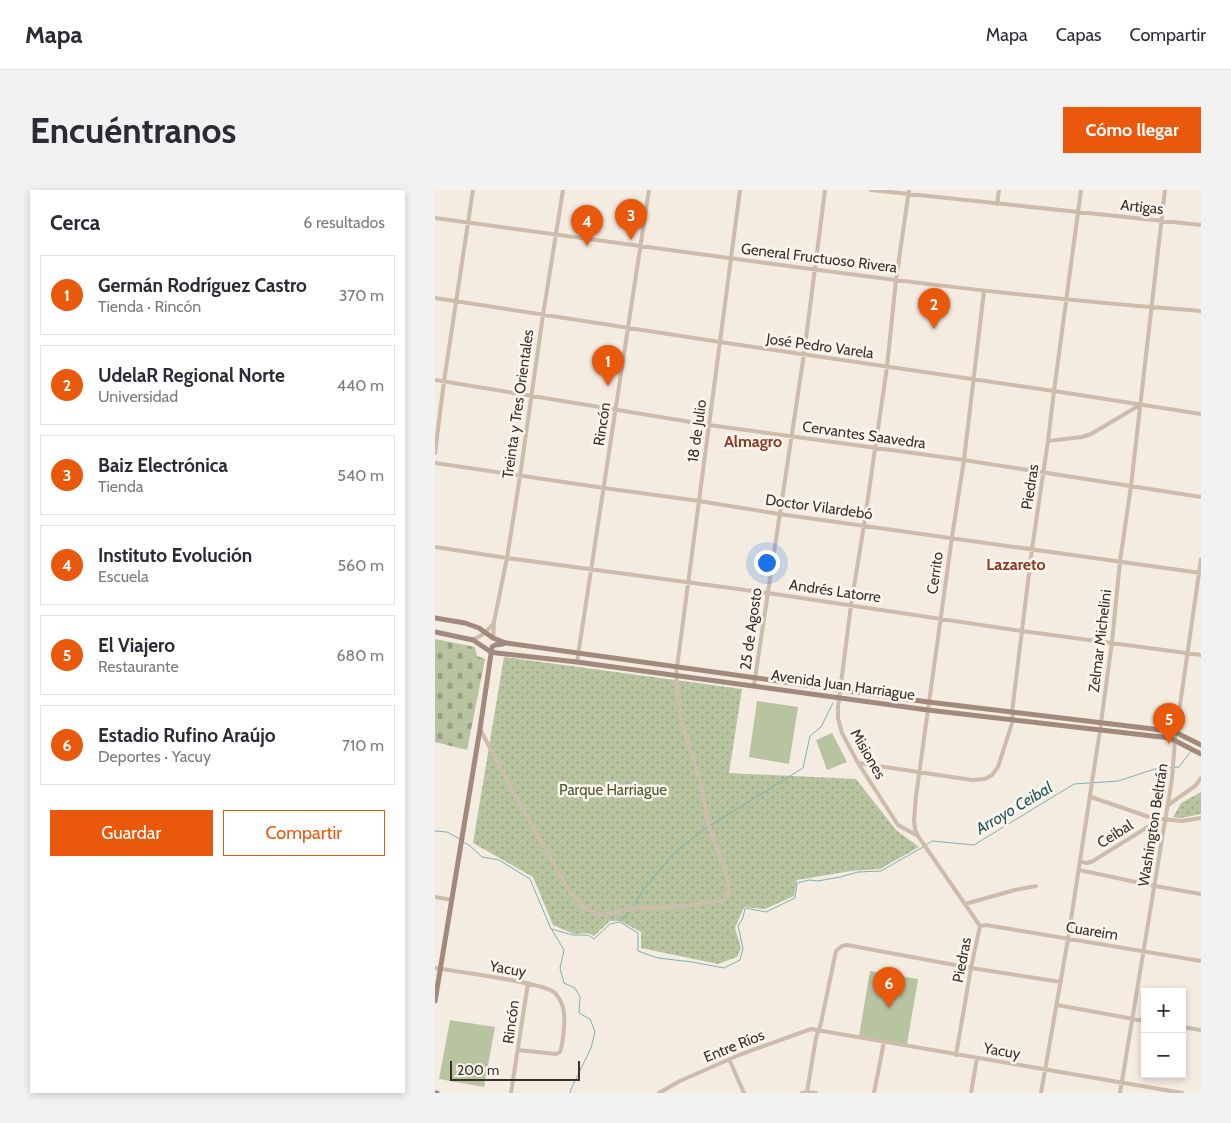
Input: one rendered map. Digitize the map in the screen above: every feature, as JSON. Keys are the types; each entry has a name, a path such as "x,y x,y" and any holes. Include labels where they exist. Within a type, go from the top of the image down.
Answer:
{"street":[{"path":"435,453 473,190"},
{"name":"Treinta y Tres Orientales","path":"493,638 494,622 507,558 520,476 563,190"},
{"name":"Rincón","path":"577,662 649,190"},
{"name":"18 de Julio","path":"480,729 570,892 584,908 601,915 633,909 685,906 723,900 729,892 729,884 724,866 709,826 700,781 680,716 676,675 740,190"},
{"name":"25 de Agosto","path":"754,685 804,354 825,190"},
{"name":"Artigas","path":"871,190 908,192 997,204 1201,225"},
{"path":"997,204 999,190"},
{"name":"Piedras","path":"919,772 972,780 985,779 992,776 998,767 1013,720 1032,549 1049,440 1081,190"},
{"name":"Zelmar Michelini","path":"1041,1093 1092,790 1141,405 1165,190"},
{"name":"Misiones","path":"908,192 887,367 851,605 838,718 841,733 858,764 898,825 918,836"},
{"name":"General Fructuoso Rivera","path":"435,218 984,291 1201,311"},
{"name":"Cerrito","path":"918,836 914,821 919,772 963,460 984,291"},
{"name":"José Pedro Varela","path":"435,298 1201,414"},
{"name":"Cervantes Saavedra","path":"435,380 709,425 963,460 1201,496"},
{"path":"1049,440 1076,438 1091,434 1141,405"},
{"name":"Doctor Vilardebó","path":"435,463 779,514 1200,573"},
{"name":"Andrés Latorre","path":"435,547 1201,655"},
{"name":"Washington Beltrán","path":"1120,1093 1173,779 1175,740 1201,559"},
{"name":"Avenida Juan Harriague","path":"435,618 465,623 479,628 506,644 929,702 1170,731 1201,745"},
{"name":"Treinta y Tres Orientales","path":"473,640 485,633 494,622"},
{"name":"Avenida Juan Harriague","path":"435,632 473,640 494,653 754,685 928,710 1170,738 1199,753"},
{"path":"435,1001 437,970 452,900 494,653 493,645 506,644"},
{"path":"494,653 503,650 506,644"},
{"path":"858,764 919,772"},
{"path":"1168,805 1195,786 1201,778"},
{"path":"1091,797 1140,815 1159,819 1182,821 1201,818"},
{"name":"Ceibal","path":"1081,862 1093,861 1159,819"},
{"name":"Piedras","path":"918,836 980,926 956,1055"},
{"path":"1079,870 1201,894"},
{"path":"965,904 1036,886"},
{"path":"435,897 452,900"},
{"name":"Cuareim","path":"980,926 986,925 1201,961"},
{"path":"807,1092 816,1038 836,951 842,946 847,945 971,968 1061,982"},
{"name":"Yacuy","path":"437,970 528,984 555,992 564,1012 560,1052 556,1054 518,1050"},
{"name":"Rincón","path":"511,1093 528,984"},
{"path":"1057,1006 1141,1020"},
{"path":"1186,1028 1201,1030"},
{"name":"Entre Ríos","path":"659,1093 729,1059 806,1030 819,1031"},
{"name":"Yacuy","path":"819,1031 1182,1093"},
{"path":"874,1093 883,1042"},
{"path":"971,1093 977,1058"},
{"path":"729,1059 744,1093"},
{"path":"802,1093 816,1093"}],"green space":[{"path":"435,639 475,647 477,656 485,659 467,750 435,742"},
{"name":"Parque Harriague","path":"504,657 742,689 729,773 856,779 896,830 919,847 880,869 851,871 797,880 794,896 765,909 744,907 735,928 741,948 737,957 718,964 641,948 641,932 620,921 610,921 594,936 588,933 574,934 553,925 533,877 473,843"},
{"path":"757,701 798,707 789,764 749,757"},
{"path":"832,733 847,762 827,770 816,740"},
{"path":"1201,792 1201,814 1181,818 1173,817 1181,803"},
{"path":"870,971 918,979 907,1044 859,1036"},
{"path":"450,1020 495,1027 484,1087 439,1079"}],"waterway":[{"path":"711,825 803,768 810,736 821,727 833,703"},
{"name":"Arroyo Ceibal","path":"926,845 932,841 974,845 1074,784 1118,781 1155,769 1179,767 1191,751"},
{"path":"634,905 643,890 674,853 707,827"},
{"name":"Arroyo Ceibal","path":"435,831 447,832 460,839"},
{"name":"Arroyo Ceibal","path":"463,842 482,857 499,860 530,879 551,929 573,935 588,935 594,939 610,924 620,922 638,933 638,951 658,958 724,968 740,960 743,948 738,926 743,918 745,908 766,912 795,898 797,883 809,880 818,881 858,872 881,871 923,847"},
{"path":"620,921 629,913"},
{"path":"552,930 564,950 560,968 564,983 575,988 580,997 579,1013 590,1019 595,1032 591,1048 570,1093"}],"place":[{"name":"Baiz Electrónica","path":"631,240"},
{"name":"Instituto Evolución","path":"587,246"},
{"name":"UdelaR Regional Norte","path":"934,329"},
{"name":"Germán Rodríguez Castro","path":"608,386"},
{"name":"El Viajero","path":"1169,744"},
{"name":"Estadio Rufino Araújo","path":"889,1008"}],"district":[{"name":"Almagro","path":"753,441"},
{"name":"Lazareto","path":"1016,564"}]}
